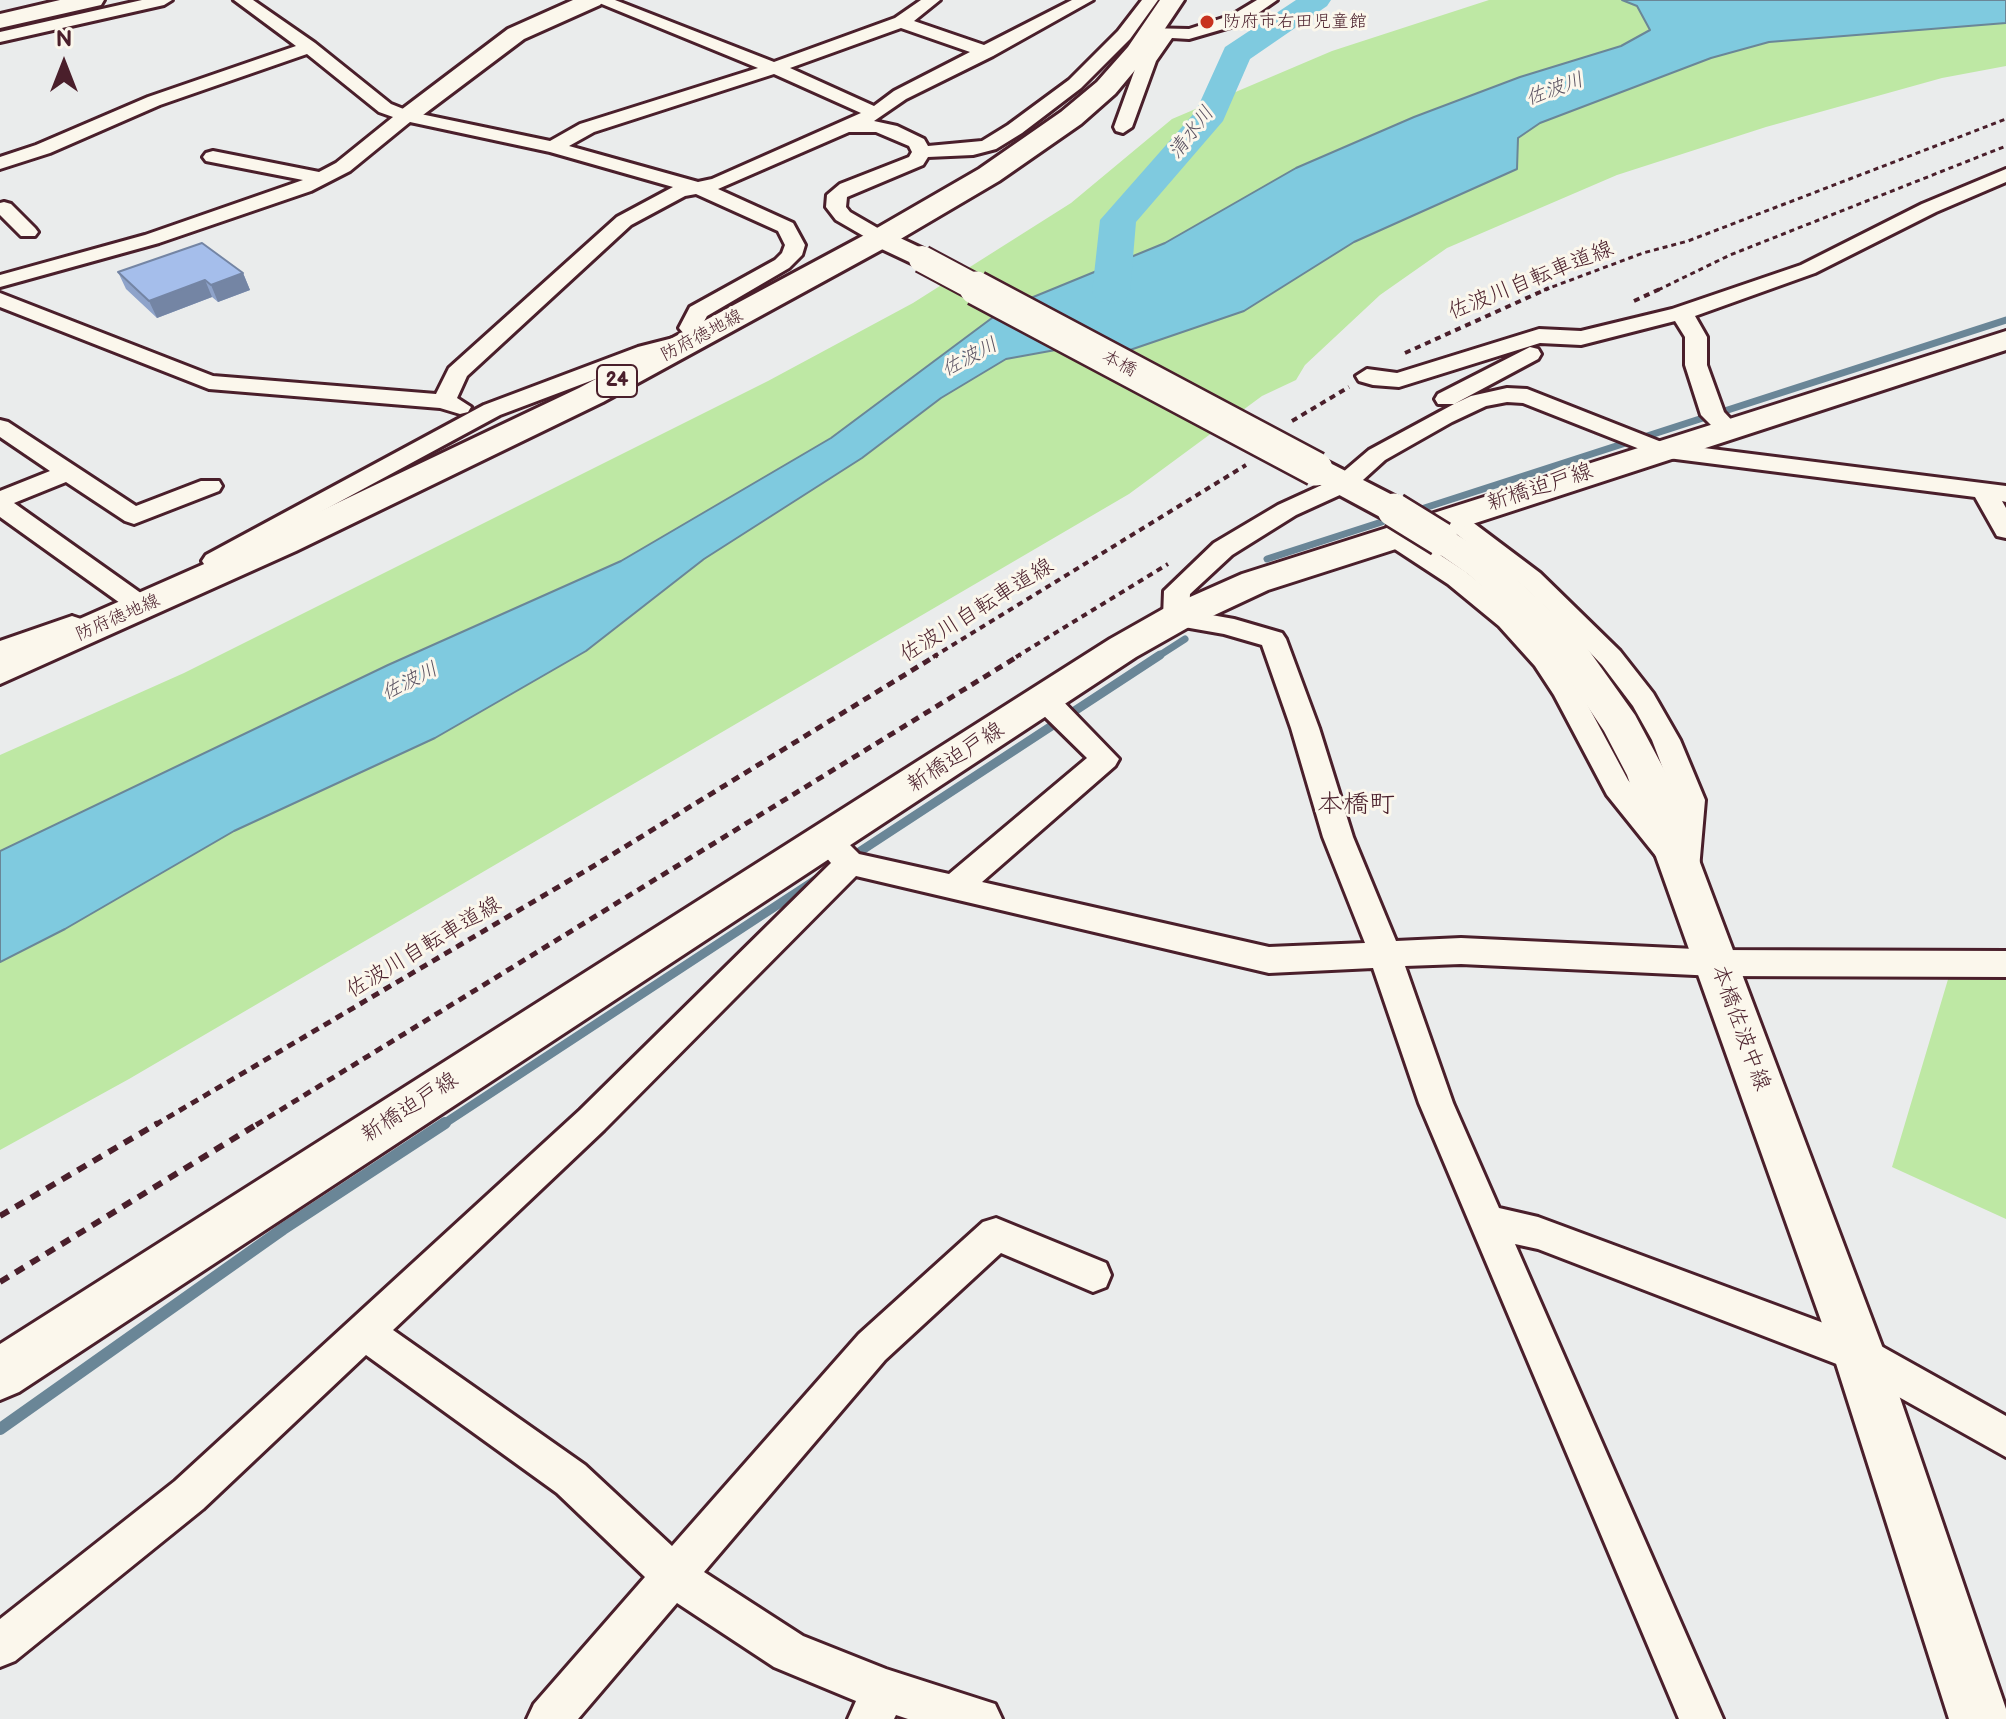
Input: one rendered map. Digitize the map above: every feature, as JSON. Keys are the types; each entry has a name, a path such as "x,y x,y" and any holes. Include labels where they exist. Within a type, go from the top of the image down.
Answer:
{"main road":[{"path":"0,21 92,0"},
{"name":"防府徳地線","path":"0,670 137,602 474,452 699,338 881,238 989,175 1071,118 1106,88 1172,0"}],"street":[{"path":"0,37 164,0"},
{"path":"0,651 137,602 237,551 492,410 634,356 699,338 690,328 698,312 782,264 792,255 795,245 786,227 699,188 553,147 406,116 385,108 309,47 242,0"},
{"path":"0,281 152,239 324,178 343,167 516,34 592,0"},
{"path":"600,0 774,68 876,113"},
{"path":"553,147 587,128 714,90 901,22 932,0"},
{"path":"444,401 457,373 624,221 679,191 717,184 876,113 900,95 1085,0"},
{"path":"921,152 989,145 1075,84 1124,35 1156,22 1189,34 1238,19 1269,0"},
{"path":"901,22 987,52"},
{"path":"1123,127 1147,61 1156,22"},
{"path":"0,163 43,149 154,101 309,47"},
{"path":"841,128 878,126 917,143 921,152"},
{"path":"881,238 843,216 836,207 837,195 847,188 916,161 921,152"},
{"path":"213,157 324,178"},
{"path":"1367,376 1399,380 1539,336 1581,338 1679,314 1808,269 1929,208 2006,175"},
{"path":"0,209 4,208 28,232"},
{"name":"本橋","path":"881,238 1330,477"},
{"path":"0,299 209,382 444,401 457,406 492,410"},
{"path":"1679,314 1690,322 1696,337 1696,365 1713,415 1727,428"},
{"path":"1377,455 1401,426 1469,385 1565,337"},
{"name":"新橋迫戸線","path":"0,1374 839,852 1045,700 1176,618 1394,523 1446,528 1660,450 2006,340"},
{"path":"1701,1719 1436,1103 1371,915 1338,837 1305,728 1273,639 1225,625 1176,618 1177,591 1223,549 1287,510 1330,477 1377,455 1444,417 1479,401 1507,395 1527,396 1660,450 1994,491 2006,530"},
{"path":"0,427 134,516 210,486"},
{"path":"0,502 69,472"},
{"path":"1330,477 1394,523 1508,620 1544,659 1566,691 1617,787 1684,869"},
{"path":"0,502 137,602"},
{"path":"1240,519 1287,510"},
{"name":"本橋佐波中線","path":"1446,528 1567,647 1595,683 1647,775 1684,869 1859,1354 1979,1719"},
{"path":"955,887 1105,759 1045,700"},
{"path":"0,1646 189,1495 592,1120 839,852 955,887 1269,960 1491,952 1716,963 2006,964"},
{"path":"1489,1222 1538,1233 1859,1354 2006,1438"},
{"path":"549,1719 872,1347 996,1234 1093,1275"},
{"path":"364,1332 571,1479 675,1577 789,1652 878,1705 980,1719"}],"path":[{"name":"佐波川自転車道線","path":"1283,427 1396,357 1519,299 1643,253 1688,241 2006,119"},
{"path":"1627,305 1730,255 2006,146"},
{"name":"佐波川自転車道線","path":"0,1216 592,867 1254,460"},
{"path":"0,1282 1173,561"}],"green space":[{"path":"1489,0 1622,0 1637,6 1650,30 1621,46 1519,77 1414,117 1296,168 1165,243 1004,309 831,438 621,561 388,665 0,851 0,755 184,673 768,381 913,303 1071,203 1172,119 1332,51"},
{"path":"2006,23 2006,66 1942,78 1766,127 1617,175 1447,248 1380,295 1305,365 1296,380 1262,396 1129,494 129,1079 0,1150 0,962 65,929 234,831 435,738 586,651 704,559 862,458 941,398 1006,359 1061,349 1127,351 1244,311 1354,242 1517,169 1518,138 1540,123 1711,58 1769,42"},
{"path":"1949,976 2006,977 2006,1219 1892,1167"}],"water":[{"name":"佐波川","path":"1622,0 2006,0 2006,23 1769,42 1711,58 1540,123 1518,138 1517,169 1354,242 1244,311 1127,351 1061,349 1006,359 941,398 862,458 704,559 586,651 435,738 234,831 65,929 0,962 0,851 388,665 621,561 831,438 1004,309 1165,243 1296,168 1414,117 1520,77 1621,46 1650,30 1637,6"}],"building":[{"path":"202,243 243,273 211,285 205,280 149,301 118,272"}],"waterway":[{"name":"清水川","path":"1111,293 1118,220 1211,114 1236,54 1316,0"},
{"path":"1412,512 2006,320"},
{"path":"1267,559 1394,518"},
{"path":"1157,657 1185,639"},
{"path":"850,858 1160,655"},
{"path":"442,1125 817,879"},
{"path":"0,1429 283,1229 445,1123"}],"place":[{"name":"防府市右田児童館","path":"1207,22"}],"district":[{"name":"本橋町","path":"1356,805"}]}
